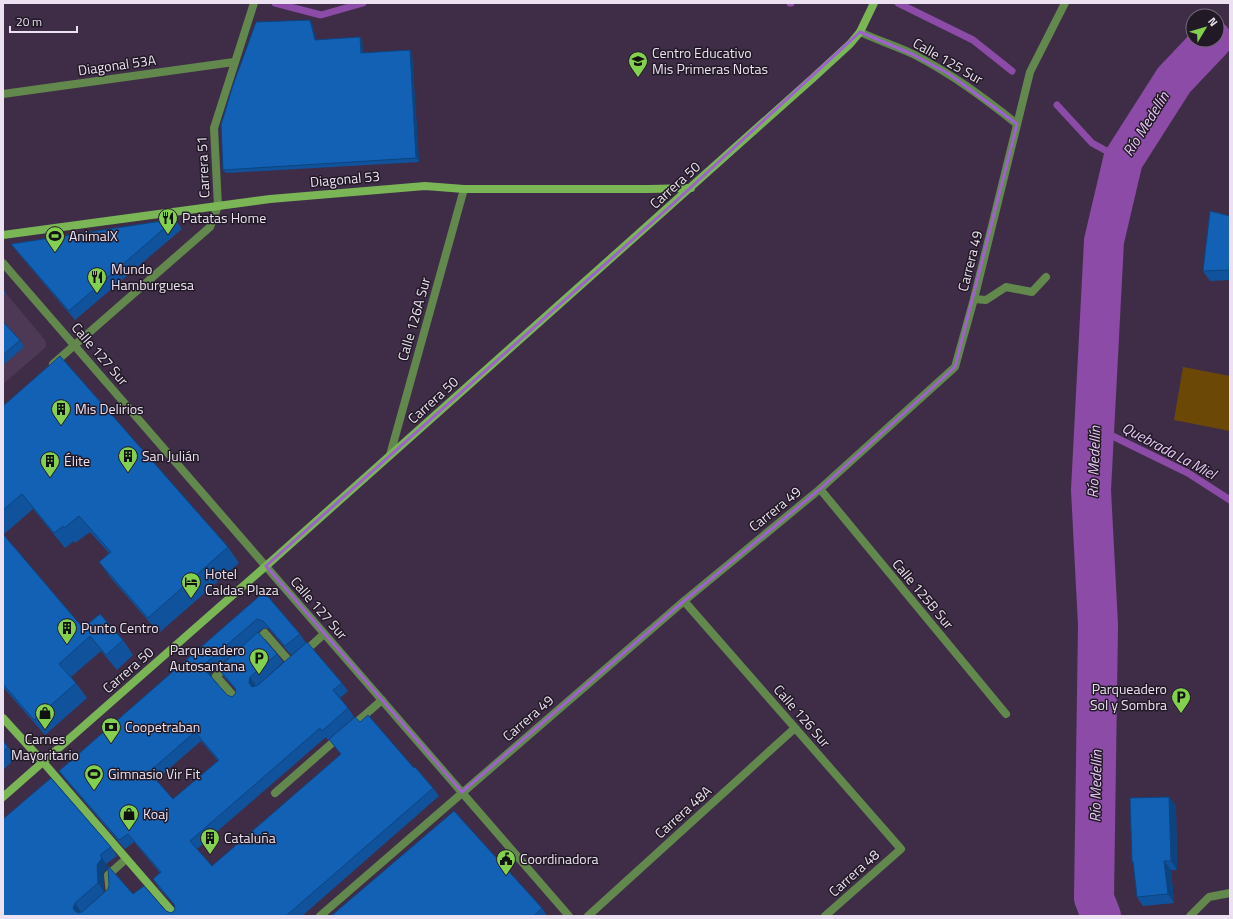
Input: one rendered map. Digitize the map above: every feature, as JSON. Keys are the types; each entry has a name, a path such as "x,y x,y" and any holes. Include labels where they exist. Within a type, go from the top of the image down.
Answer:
{"main road":[{"name":"Carrera 50","path":"3,797 266,566 813,78 850,44 860,32 874,3"},
{"name":"Diagonal 53","path":"3,235 270,199 425,186 464,189 691,188"},
{"path":"3,718 176,916"}],"street":[{"name":"Carrera 51","path":"49,368 210,227 218,206 214,128 254,3"},
{"name":"Carrera 49","path":"320,916 684,601 820,489 955,367 974,299 1030,72 1065,3"},
{"name":"Calle 125 Sur","path":"860,32 912,54 949,74 977,93 1017,124"},
{"name":"Diagonal 53A","path":"3,94 234,62"},
{"name":"Calle 126A Sur","path":"390,455 464,189"},
{"name":"Calle 127 Sur","path":"3,262 569,916"},
{"path":"974,299 986,300 1006,287 1032,292 1046,277"},
{"name":"Calle 125B Sur","path":"820,489 1006,714"},
{"name":"Calle 126 Sur","path":"684,601 901,849"},
{"path":"249,648 265,633 288,665 324,634"},
{"path":"232,662 216,676 237,700"},
{"path":"275,793 382,700"},
{"name":"Carrera 48A","path":"588,916 795,728"},
{"name":"Carrera 48","path":"825,916 901,849"},
{"path":"100,903 110,894 108,875 126,859"},
{"path":"1190,916 1209,896 1230,893"}],"highlighted area":[{"path":"860,32 912,54 949,74 1017,124 955,367 820,489 684,601 462,792 266,566 676,201"}],"shaded area":[{"path":"3,290 45,340 46,347 3,384"},
{"path":"1183,367 1230,376 1230,431 1174,420"}],"building":[{"path":"310,20 315,40 360,37 361,53 410,50 416,158 223,170 221,125 233,85 256,22"},
{"path":"1210,211 1230,216 1230,270 1203,271"},
{"path":"175,219 69,311 11,244"},
{"path":"3,322 20,340 3,355"},
{"path":"60,356 228,547 148,618 99,562 111,552 79,516 64,528 63,526 54,533 22,494 3,510 3,406"},
{"path":"3,534 83,628 100,614 123,640 106,655 90,636 59,664 76,683 34,720 3,684"},
{"path":"264,592 300,634 285,646 263,621 257,619 206,663 204,668 206,671 227,695 232,697 236,693 235,688 218,668 258,632 277,654 250,677 249,683 252,687 258,685 307,642 342,683 333,690 348,708 322,731 320,728 190,841 212,866 341,754 329,739 355,717 360,722 368,715 433,788 286,916 3,916 3,819 51,778 111,847 100,855 102,858 97,865 98,883 75,903 73,908 75,911 78,913 82,912 108,889 109,867 133,894 144,886 166,911 171,913 175,909 174,904 153,879 161,872 128,834 119,840 59,771","holes":["195,732 219,760 173,799 149,772"]},
{"path":"3,741 8,747 3,752"},
{"path":"1169,797 1171,861 1164,861 1168,894 1137,897 1133,861 1132,862 1130,798"},
{"path":"454,811 542,908 534,916 331,916"}],"waterway":[{"path":"275,3 321,15 363,3"},
{"path":"898,3 973,40 1012,71"},
{"name":"Río Medellín","path":"1101,916 1094,898 1098,625 1091,490 1104,241 1123,160 1174,80 1204,48"},
{"path":"1057,105 1092,143 1123,160"},
{"name":"Quebrada La Miel","path":"1094,427 1188,473 1230,500"}],"place":[{"name":"Centro Educativo Mis Primeras Notas","path":"638,78"},
{"name":"Patatas Home","path":"168,235"},
{"name":"AnimalX","path":"55,253"},
{"name":"Mundo Hamburguesa","path":"97,294"},
{"name":"Mis Delirios","path":"61,426"},
{"name":"San Julián","path":"128,473"},
{"name":"Élite","path":"50,478"},
{"name":"Hotel Caldas Plaza","path":"191,599"},
{"name":"Punto Centro","path":"67,645"},
{"name":"Parqueadero Autosantana","path":"259,675"},
{"name":"Parqueadero Sol y Sombra","path":"1181,714"},
{"name":"Carnes Mayoritario","path":"45,730"},
{"name":"Coopetraban","path":"111,744"},
{"name":"Gimnasio Vir Fit","path":"94,791"},
{"name":"Koaj","path":"129,831"},
{"name":"Cataluña","path":"210,855"},
{"name":"Coordinadora","path":"506,876"}]}
